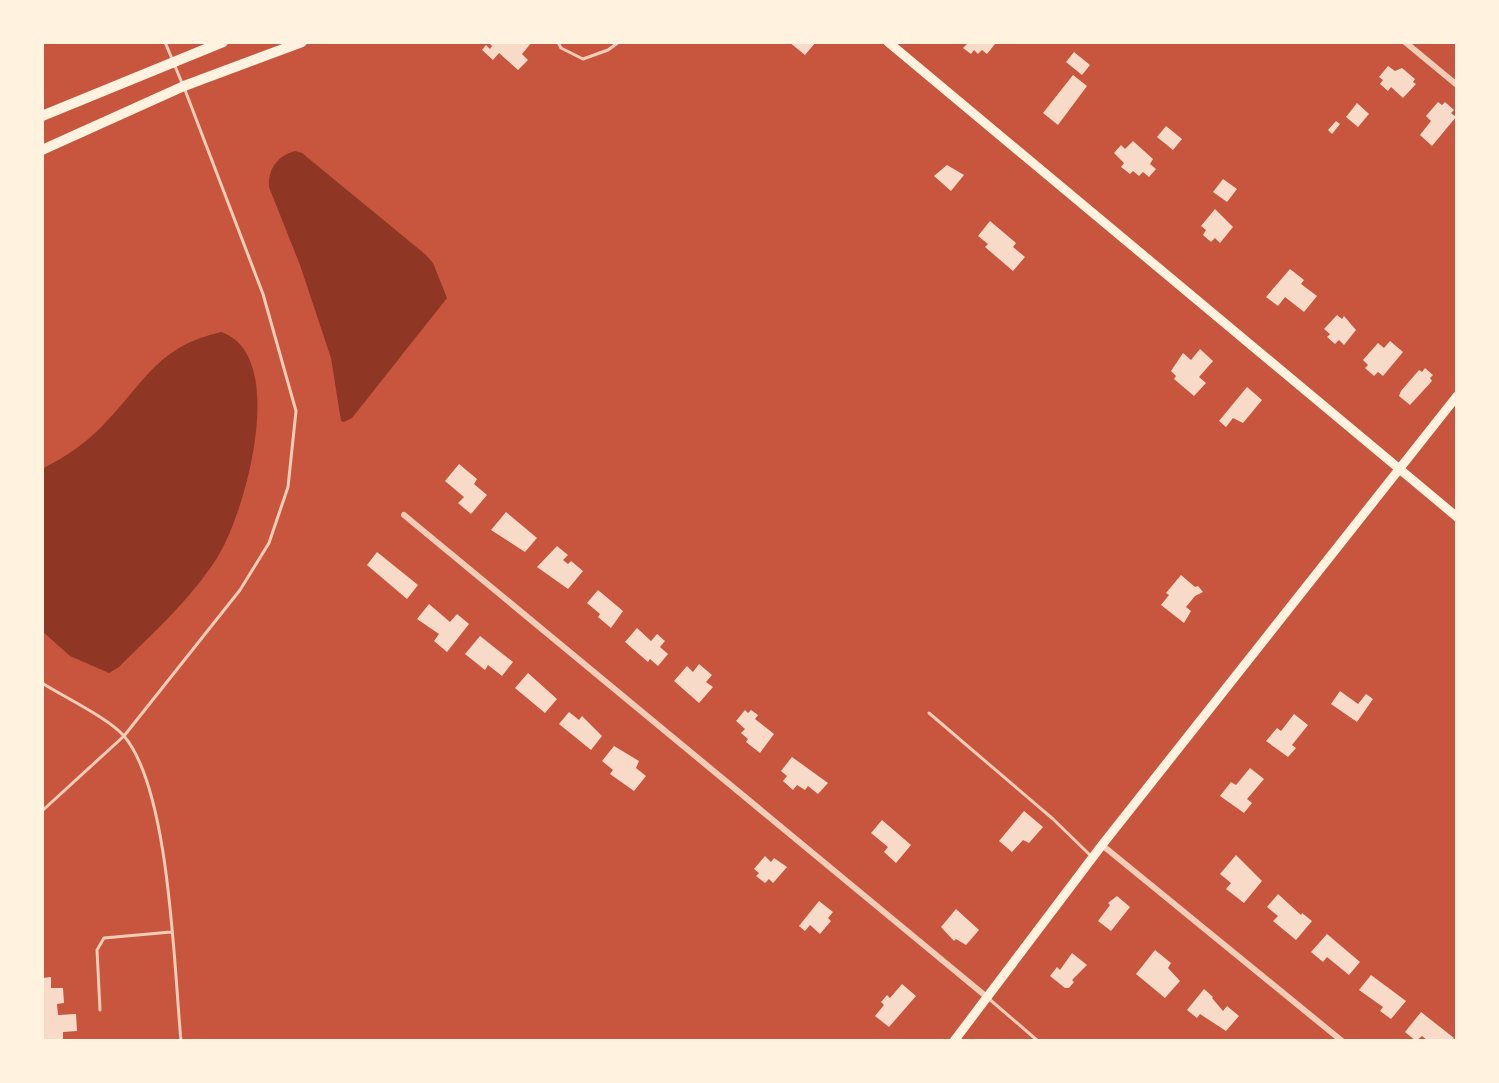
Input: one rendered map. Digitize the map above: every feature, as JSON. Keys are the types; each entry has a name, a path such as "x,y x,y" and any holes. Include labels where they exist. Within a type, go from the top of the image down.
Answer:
{"main road":[{"path":"42,150 184,86 302,42"},
{"path":"888,42 1457,517"},
{"path":"42,116 220,43"},
{"path":"954,1041 1102,845 1457,396"}],"street":[{"path":"1405,42 1457,85"},
{"path":"404,515 988,998"},
{"path":"1102,845 1342,1041"}],"lane":[{"path":"42,811 124,736 240,590 269,543 288,487 296,411 263,294 165,42"},
{"path":"558,42 561,48 583,59 608,50 619,42"},
{"path":"42,683 124,736 144,767 163,849 181,1041"},
{"path":"929,713 1053,819 1093,858"},
{"path":"100,1010 97,950 104,938 171,932"},
{"path":"988,998 1038,1041"}],"shaded area":[{"path":"295,151 302,153 426,255 433,263 447,298 352,418 344,422 341,421 331,358 300,265 269,187 275,164"},
{"path":"221,332 242,347 253,371 257,402 249,473 239,507 217,558 195,588 119,667 109,673 70,656 42,631 42,469 92,436 168,355 200,338"}],"building":[{"path":"488,42 532,42 522,54 528,60 518,70 499,53 493,60 482,50 486,45 490,49 492,46"},
{"path":"789,42 816,42 805,55"},
{"path":"964,42 995,44 987,54 982,50 978,54 974,50 971,54 963,48 967,44"},
{"path":"1074,52 1090,65 1082,75 1066,62"},
{"path":"1388,66 1395,71 1402,68 1415,79 1413,82 1416,84 1403,98 1391,87 1388,91 1380,84 1383,80 1379,77"},
{"path":"1073,75 1087,86 1058,125 1043,113"},
{"path":"1438,102 1442,105 1445,102 1454,110 1451,113 1456,117 1432,146 1420,135 1431,121 1426,116"},
{"path":"1357,103 1369,114 1358,127 1346,117"},
{"path":"1336,121 1340,124 1332,134 1328,130"},
{"path":"1166,126 1182,139 1173,150 1157,137"},
{"path":"1133,141 1153,159 1150,164 1156,169 1149,177 1143,172 1139,176 1133,171 1130,174 1121,167 1124,163 1114,153 1121,145 1125,149"},
{"path":"947,165 964,175 951,191 934,176"},
{"path":"1223,179 1237,189 1227,202 1213,192"},
{"path":"1215,209 1233,227 1220,243 1215,238 1211,242 1203,235 1206,230 1201,226"},
{"path":"990,221 1016,243 1013,247 1025,257 1013,271 985,247 988,244 978,236"},
{"path":"1290,269 1304,280 1301,284 1317,296 1304,312 1285,297 1278,306 1266,297"},
{"path":"1337,315 1342,319 1344,316 1356,330 1344,345 1339,340 1335,344 1324,329"},
{"path":"1390,341 1403,352 1383,376 1378,372 1374,376 1365,368 1368,365 1363,360 1378,343 1384,348"},
{"path":"1200,349 1213,361 1199,377 1206,383 1194,396 1174,379 1176,376 1171,371 1183,353 1191,360"},
{"path":"1425,368 1433,375 1430,378 1432,381 1410,405 1399,396 1401,391 1419,370 1422,372"},
{"path":"1247,387 1262,400 1243,423 1233,418 1226,427 1219,421"},
{"path":"459,464 477,479 474,484 487,495 471,514 458,503 464,497 445,481"},
{"path":"506,512 537,538 525,552 491,530"},
{"path":"557,546 568,555 563,560 568,564 571,561 583,571 568,589 537,567"},
{"path":"377,552 418,585 407,599 367,565"},
{"path":"1181,575 1203,592 1186,607 1191,611 1184,623 1161,605 1169,595 1166,593"},
{"path":"598,590 623,611 611,628 587,603"},
{"path":"429,604 450,622 457,614 469,624 447,652 434,641 439,634 417,619"},
{"path":"637,628 651,641 657,634 665,641 660,647 668,654 658,666 650,659 648,662 625,642"},
{"path":"480,636 513,662 502,676 488,665 485,670 465,654"},
{"path":"699,664 712,675 706,682 713,687 699,703 674,681 687,666 693,672"},
{"path":"528,673 557,699 545,713 515,688"},
{"path":"1340,691 1358,704 1366,694 1373,699 1357,722 1331,704"},
{"path":"745,710 758,715 755,719 774,734 760,753 746,742 748,739 741,733 745,729 736,721"},
{"path":"569,712 579,720 582,716 602,736 591,750 559,724"},
{"path":"1294,714 1308,725 1292,745 1296,748 1288,757 1266,741 1277,728 1281,731"},
{"path":"614,746 639,761 636,768 646,776 634,791 610,774 613,770 602,761"},
{"path":"792,757 828,783 818,794 808,786 805,790 797,785 793,790 783,781 787,776 781,771"},
{"path":"1250,768 1264,779 1247,799 1252,803 1244,813 1220,796 1231,782 1236,785"},
{"path":"1024,811 1043,827 1029,843 1023,840 1012,852 999,841"},
{"path":"882,820 911,845 896,863 884,852 888,847 871,833"},
{"path":"1236,855 1262,881 1244,903 1226,889 1231,883 1220,874"},
{"path":"765,856 771,862 774,858 787,867 773,883 769,879 765,883 756,876 759,873 754,869"},
{"path":"1278,894 1312,921 1296,940 1273,921 1278,916 1267,907"},
{"path":"1117,896 1130,907 1111,931 1098,921 1110,905 1108,903"},
{"path":"819,901 833,912 828,918 831,921 820,934 810,925 805,931 799,926"},
{"path":"956,909 979,930 966,945 956,939 954,941 941,927"},
{"path":"1327,934 1360,962 1349,975 1327,957 1323,962 1311,952"},
{"path":"1155,950 1171,963 1168,968 1180,981 1165,998 1136,974"},
{"path":"1072,953 1087,965 1072,980 1074,982 1069,988 1065,988 1050,976 1057,967 1060,970"},
{"path":"1371,975 1406,1001 1391,1019 1380,1011 1383,1007 1359,990"},
{"path":"51,977 51,988 63,988 64,1003 57,1004 58,1015 76,1014 77,1031 63,1032 63,1041 42,1041 42,978"},
{"path":"902,984 916,996 889,1027 875,1016 884,1005 881,1002 887,995 890,998"},
{"path":"1204,989 1223,1011 1227,1006 1239,1016 1226,1031 1200,1014 1197,1018 1187,1010"},
{"path":"1421,1012 1454,1038 1452,1041 1428,1041 1422,1036 1416,1041 1405,1032"}]}
